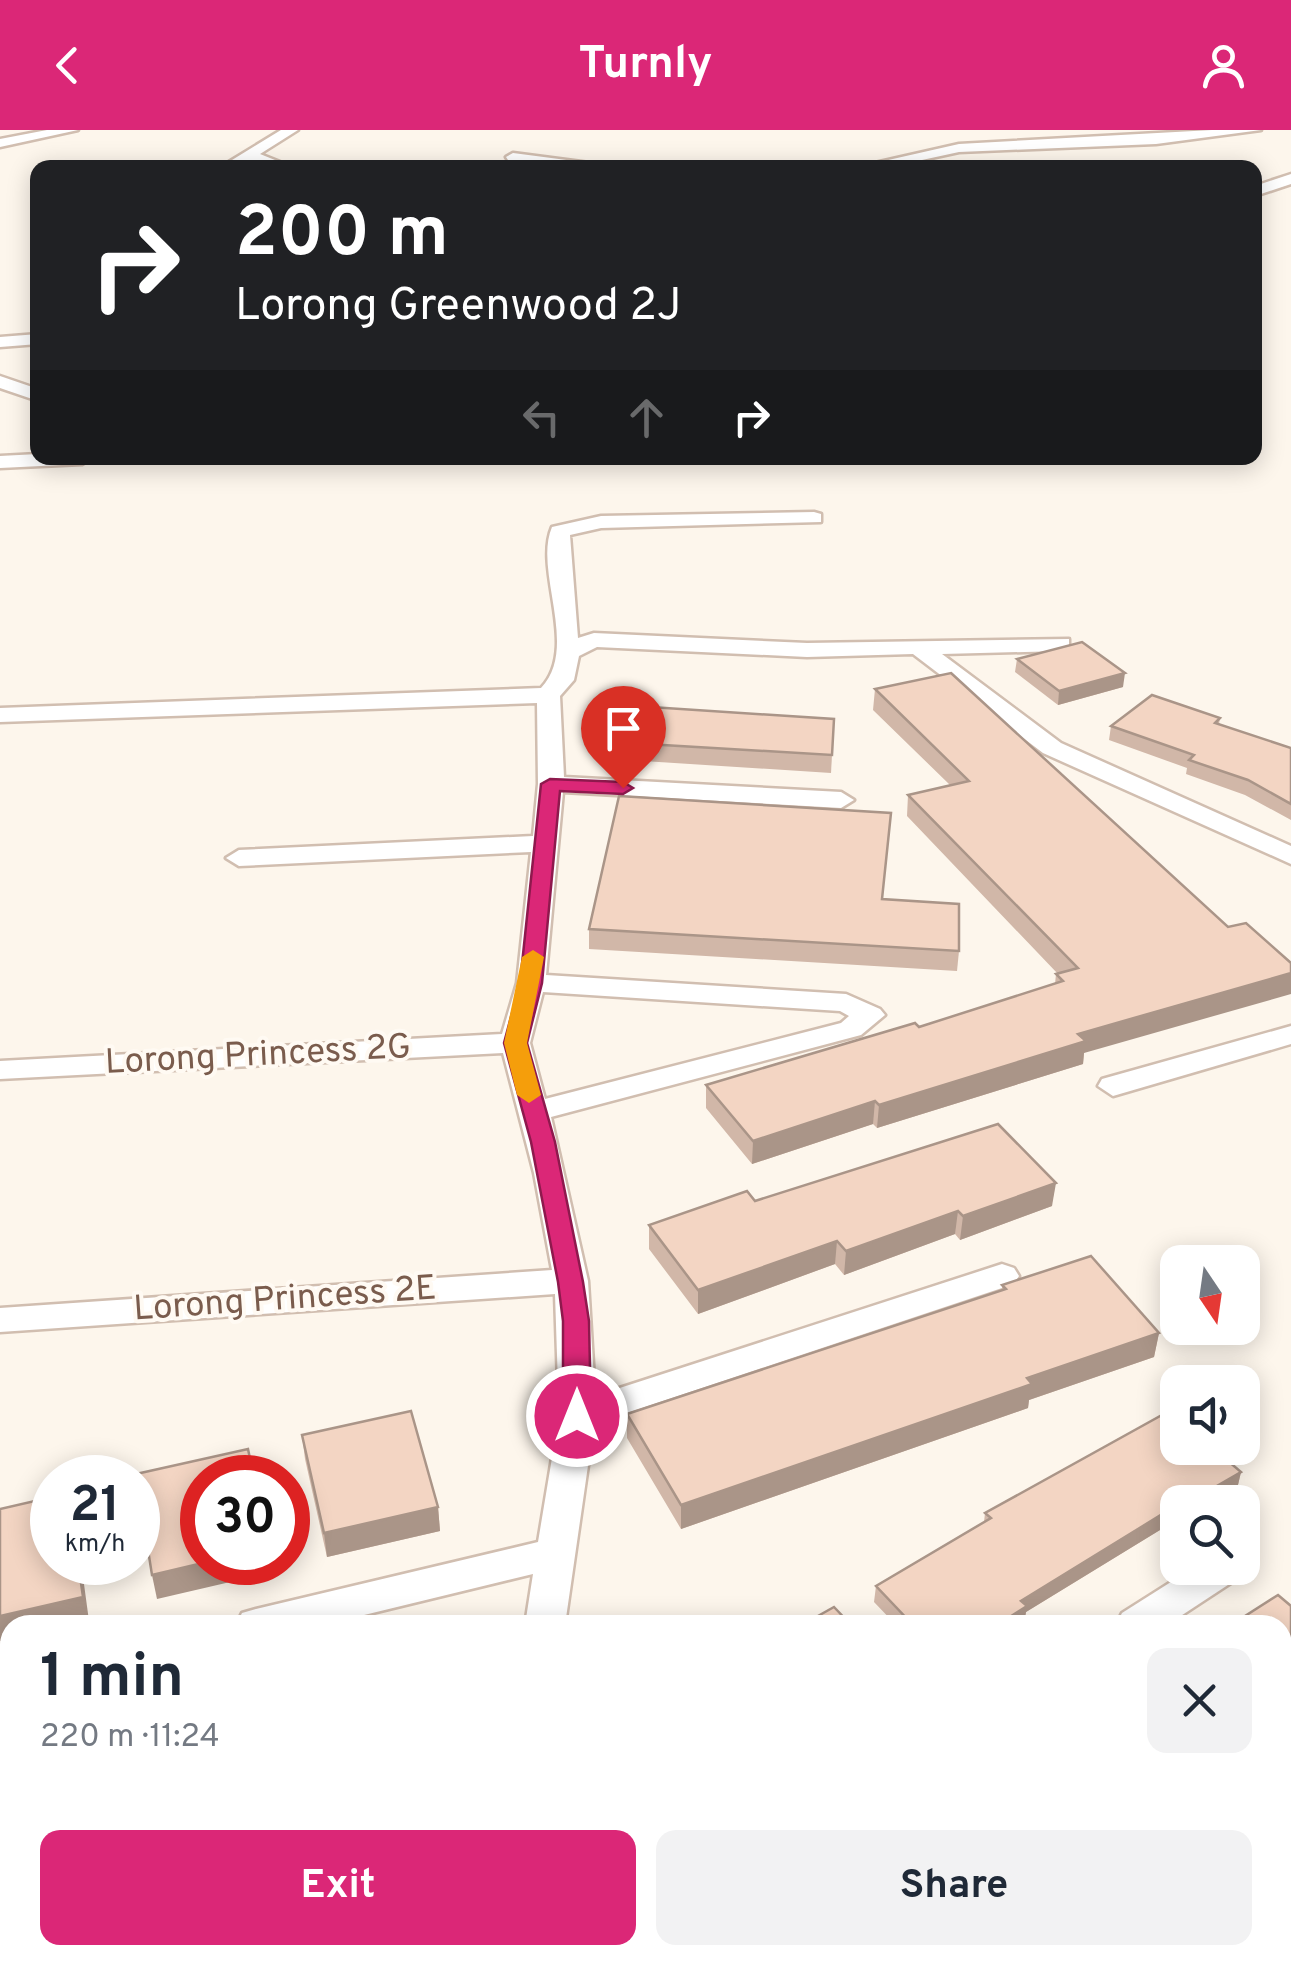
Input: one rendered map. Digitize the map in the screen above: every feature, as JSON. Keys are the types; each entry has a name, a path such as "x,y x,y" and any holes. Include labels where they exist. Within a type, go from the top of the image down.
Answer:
{"street":[{"path":"0,143 71,130"},
{"path":"237,160 291,130"},
{"path":"899,160 958,148 1156,140 1254,130"},
{"path":"246,154 264,160"},
{"path":"513,157 536,160"},
{"path":"1262,189 1291,179"},
{"path":"0,342 30,340"},
{"path":"0,382 30,392"},
{"path":"0,462 30,461"},
{"path":"0,715 548,694 562,680 568,652 559,531 602,522 814,518"},
{"path":"568,652 578,644 609,639 794,650 1062,644"},
{"path":"920,649 1052,748 1291,856"},
{"path":"546,1615 577,1416 576,1321 536,1111 522,1078 515,1043 531,983 550,784 552,722 548,694"},
{"path":"550,784 841,800"},
{"path":"239,858 542,844"},
{"path":"531,983 846,1003 870,1016 851,1029 536,1111"},
{"path":"1114,1086 1291,1036"},
{"name":"Lorong Princess 2G","path":"0,1070 515,1043"},
{"path":"577,1416 1002,1276"},
{"name":"Lorong Princess 2E","path":"0,1320 570,1282"},
{"path":"298,1615 553,1554"},
{"path":"1151,1615 1196,1585"}],"building":[{"path":"1082,642 1125,673 1059,691 1017,659"},
{"path":"951,673 1228,927 1246,923 1291,963 1291,973 1078,1034 1086,1041 879,1105 875,1101 753,1141 706,1085 915,1023 919,1027 1063,981 1056,974 1078,968 908,795 969,781 875,689"},
{"path":"1152,695 1220,718 1215,723 1291,748 1291,804 1248,780 1189,760 1194,755 1111,726"},
{"path":"605,704 834,719 832,755 596,741"},
{"path":"619,796 891,813 882,899 959,904 959,951 589,929"},
{"path":"998,1124 1056,1183 963,1216 958,1211 846,1251 837,1241 698,1290 649,1225 747,1191 755,1201"},
{"path":"1091,1256 1159,1333 1027,1378 1032,1384 681,1505 627,1414 1006,1289 1002,1285"},
{"path":"411,1411 438,1507 324,1533 310,1455 306,1455 302,1435"},
{"path":"1160,1416 1160,1465 1233,1465 1241,1472 1218,1485 1160,1485 1160,1515 1021,1601 1027,1606 1013,1615 904,1615 876,1586 991,1518 985,1513"},
{"path":"248,1449 249,1455 221,1455"},
{"path":"180,1464 180,1568 160,1573 160,1469"},
{"path":"30,1502 30,1585 81,1585 83,1597 0,1615 0,1509"},
{"path":"1278,1595 1291,1606 1291,1615 1247,1615"},
{"path":"834,1607 842,1615 820,1615"}],"slow traffic":[{"path":"529,1095 515,1043 531,983 533,957"}],"route":[{"path":"577,1416 578,1357 570,1282 536,1111 522,1078 515,1043 531,983 550,784 623,788"}]}
